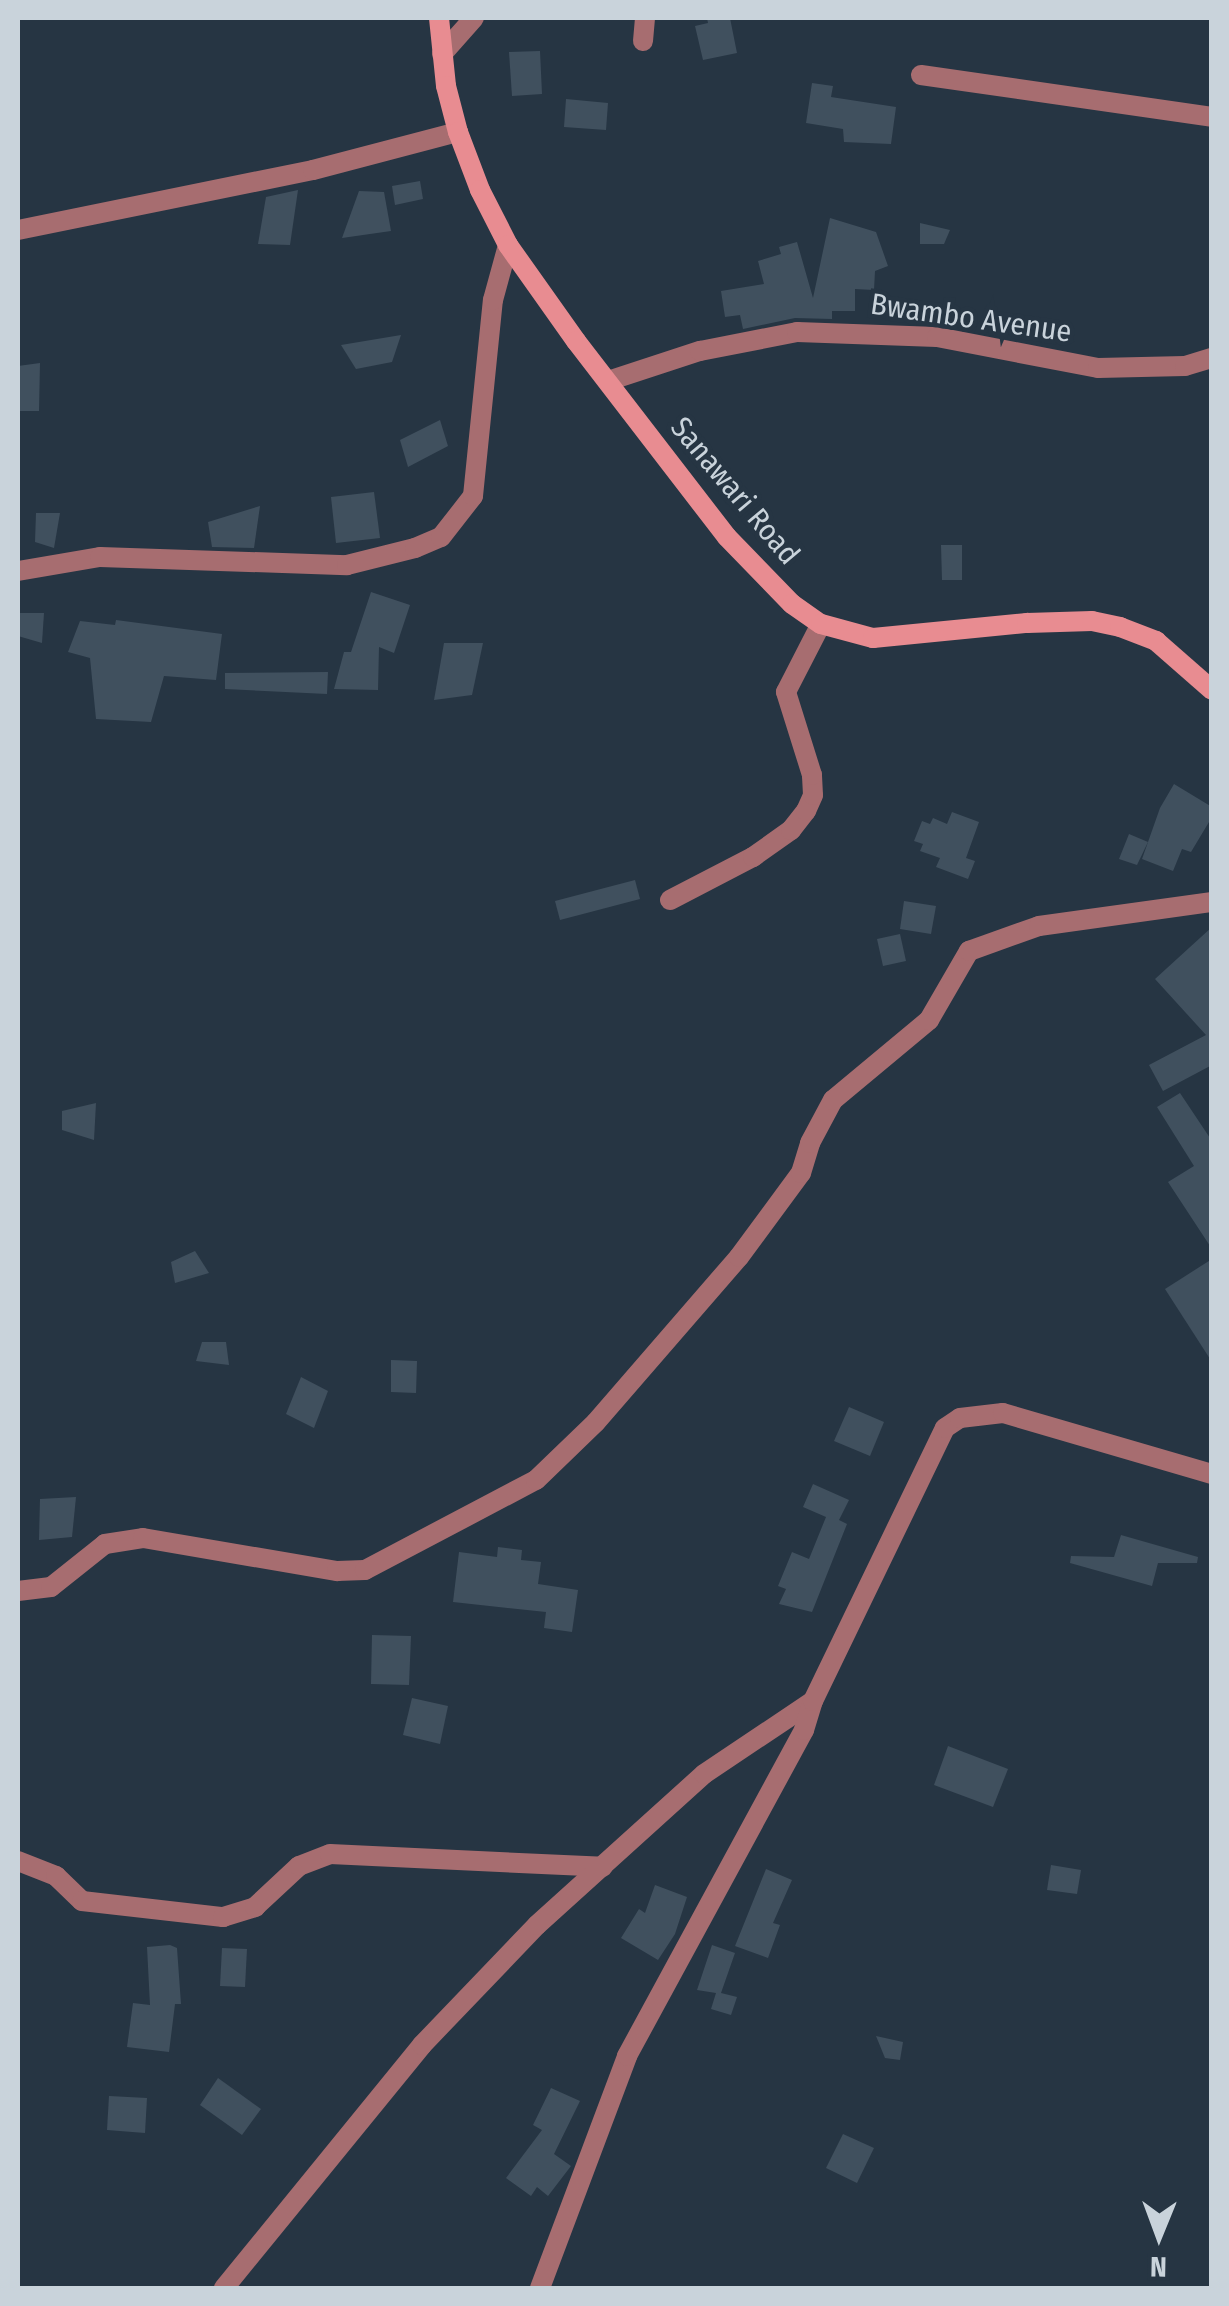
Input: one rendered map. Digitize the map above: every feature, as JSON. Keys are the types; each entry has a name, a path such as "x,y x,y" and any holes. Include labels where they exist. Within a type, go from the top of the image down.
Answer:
{"street":[{"name":"Sanawari Road","path":"440,18 442,54 458,132 480,190 508,245 748,563 821,624 873,638 1092,621 1156,641 1212,690"},
{"path":"442,54 474,18"},
{"path":"644,18 644,41"},
{"path":"920,74 1212,116"},
{"path":"18,230 312,170 458,132"},
{"path":"18,571 100,558 347,565 415,548 441,537 472,496 493,300 508,245"},
{"name":"Bwambo Avenue","path":"608,381 700,351 797,332 937,337 1098,368 1185,366 1212,358"},
{"path":"670,900 753,857 790,830 806,810 813,795 812,775 786,703 786,692 821,624"},
{"path":"18,1591 50,1586 105,1544 143,1538 338,1571 364,1570 536,1480 596,1422 740,1257 801,1173 810,1143 834,1100 929,1020 970,952 1004,936 1056,922 1212,902"},
{"path":"540,2288 627,2056 804,1730 813,1701 946,1428 960,1418 1003,1413 1212,1474"},
{"path":"224,2288 422,2045 537,1925 704,1774 813,1701"},
{"path":"18,1862 56,1876 82,1901 223,1917 255,1907 299,1866 330,1854 603,1867"}],"building":[{"path":"707,18 730,18 737,53 703,60 695,26 708,23"},
{"path":"540,51 542,94 512,96 509,52"},
{"path":"812,83 833,86 831,97 896,107 891,144 844,142 843,129 806,123"},
{"path":"566,99 608,103 606,130 564,127"},
{"path":"420,181 423,199 395,205 392,186"},
{"path":"298,190 290,245 258,244 266,197"},
{"path":"359,191 384,192 391,231 342,238"},
{"path":"830,218 876,232 888,266 875,271 874,290 855,289 855,311 832,311 832,319 795,318 743,329 740,315 725,317 721,291 764,284 758,261 781,254 779,247 797,242 813,298"},
{"path":"920,223 950,230 944,244 920,244"},
{"path":"401,335 392,362 356,369 341,345"},
{"path":"40,363 39,411 18,411 18,366"},
{"path":"440,420 448,446 408,467 400,440"},
{"path":"374,492 380,538 336,543 331,497"},
{"path":"260,506 254,548 212,547 208,522"},
{"path":"36,513 60,513 54,548 35,542"},
{"path":"941,545 962,545 962,580 942,580"},
{"path":"371,592 410,605 394,653 379,647 378,690 334,689 344,652 351,652"},
{"path":"18,613 44,613 42,643 18,636"},
{"path":"116,620 222,634 216,680 164,676 151,722 96,719 90,658 68,652 80,621 115,625"},
{"path":"444,643 483,643 472,695 434,700"},
{"path":"328,672 327,694 225,689 225,673"},
{"path":"1174,784 1212,807 1212,817 1191,852 1182,849 1173,871 1142,859 1160,808"},
{"path":"952,812 979,822 966,858 975,861 968,879 936,867 940,858 920,851 923,844 914,841 922,821 930,824 933,818 947,824"},
{"path":"1129,834 1148,842 1137,865 1119,859"},
{"path":"635,880 640,899 560,920 555,901"},
{"path":"904,901 936,906 931,934 900,929"},
{"path":"1212,927 1212,1065 1163,1091 1149,1065 1206,1035 1155,979"},
{"path":"900,934 906,961 883,966 877,939"},
{"path":"1180,1093 1212,1141 1212,1249 1168,1182 1194,1166 1157,1107"},
{"path":"96,1103 94,1140 62,1130 62,1111"},
{"path":"195,1251 209,1273 175,1283 171,1262"},
{"path":"1212,1259 1212,1362 1165,1289"},
{"path":"202,1342 226,1342 229,1365 196,1361"},
{"path":"391,1360 417,1361 416,1393 391,1392"},
{"path":"301,1377 328,1391 314,1428 286,1414"},
{"path":"849,1407 884,1422 870,1456 834,1441"},
{"path":"813,1484 849,1500 839,1520 847,1524 812,1612 779,1604 786,1589 778,1586 792,1552 809,1559 826,1517 803,1507"},
{"path":"76,1497 72,1537 39,1540 40,1499"},
{"path":"1121,1535 1198,1557 1197,1563 1158,1563 1152,1586 1070,1563 1071,1556 1114,1557"},
{"path":"498,1547 522,1550 521,1560 541,1562 538,1584 578,1590 572,1632 544,1628 546,1612 453,1602 459,1552 497,1557"},
{"path":"372,1635 411,1636 409,1685 371,1684"},
{"path":"412,1698 448,1706 440,1744 403,1735"},
{"path":"948,1746 1008,1769 993,1807 934,1785"},
{"path":"1051,1865 1081,1870 1077,1894 1047,1890"},
{"path":"766,1869 792,1880 773,1923 780,1925 768,1958 735,1946"},
{"path":"655,1885 687,1897 675,1934 658,1960 621,1938 639,1909 645,1913"},
{"path":"712,1945 735,1953 721,1993 737,1997 731,2015 711,2009 716,1993 697,1990"},
{"path":"147,1947 177,1948 181,2004 175,2004 169,2052 127,2047 133,2003 150,2005"},
{"path":"222,1948 247,1949 245,1987 220,1986"},
{"path":"876,2036 903,2042 900,2060 885,2058"},
{"path":"218,2078 261,2109 242,2135 200,2105"},
{"path":"551,2088 580,2101 554,2154 571,2166 548,2196 537,2187 531,2196 506,2178 542,2130 533,2125"},
{"path":"109,2096 147,2098 145,2133 107,2130"},
{"path":"843,2134 874,2148 857,2183 826,2168"}]}
